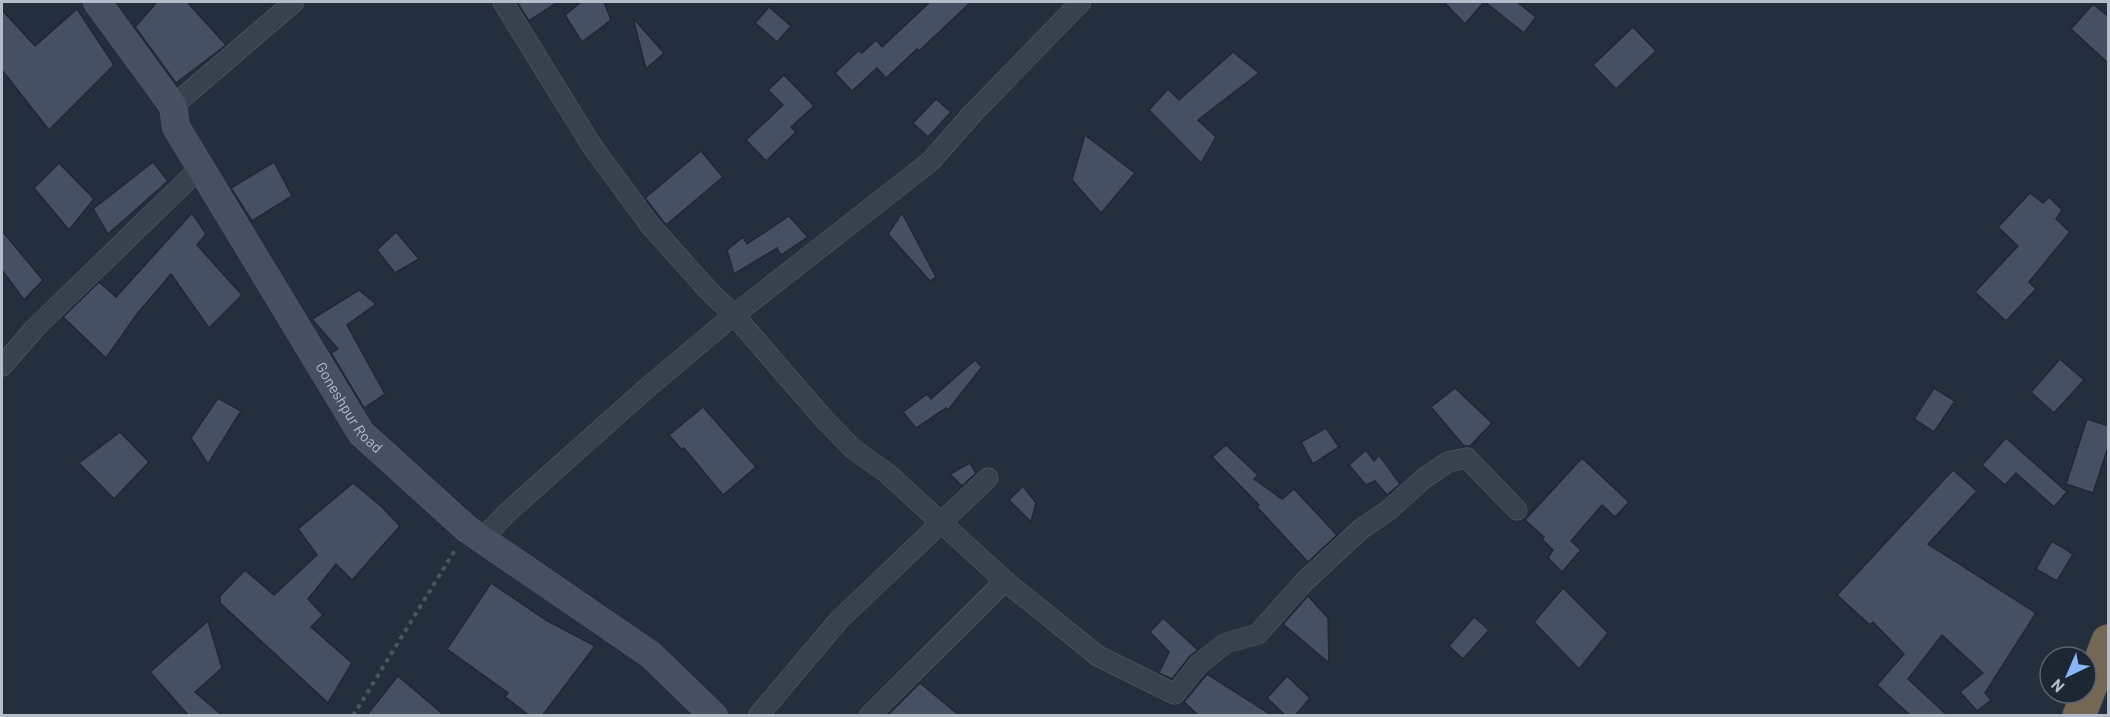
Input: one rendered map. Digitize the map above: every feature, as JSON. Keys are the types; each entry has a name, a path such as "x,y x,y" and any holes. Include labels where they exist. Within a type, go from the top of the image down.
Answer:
{"highway":[{"path":"2079,716 2109,641"}],"street":[{"name":"Goneshpur Road","path":"97,2 173,106 176,127 361,433 475,534 651,655 714,716"},
{"path":"173,106 294,2"},
{"path":"503,2 592,146 650,225 708,290 734,315 824,419 854,449 887,473 1005,581 1098,656 1175,694 1199,664 1226,643 1258,634 1304,582 1361,529 1389,510 1423,479 1448,462 1467,458 1516,510"},
{"path":"475,534 508,511 647,387 734,315 931,161 973,113 1082,2"},
{"path":"2,366 35,328 200,168"},
{"path":"758,716 839,620 988,478"},
{"path":"869,716 1005,581"}],"path":[{"path":"353,716 475,534"}],"building":[{"path":"157,2 187,2 226,45 176,83 135,27"},
{"path":"517,2 558,2 529,21"},
{"path":"581,2 604,2 611,20 582,42 565,15"},
{"path":"930,2 971,2 919,51 917,49 886,78 877,68 852,91 835,73 859,50 862,53 876,40 882,47"},
{"path":"1444,2 1484,2 1465,24"},
{"path":"1485,2 1517,2 1536,17 1524,33"},
{"path":"2093,4 2109,17 2109,64 2071,29"},
{"path":"769,7 791,26 777,42 755,23"},
{"path":"77,9 114,65 49,130 2,70 2,10 35,46"},
{"path":"633,18 664,53 646,69"},
{"path":"1633,27 1656,51 1616,89 1593,65"},
{"path":"1233,52 1259,73 1198,120 1216,137 1201,163 1149,110 1168,89 1179,100"},
{"path":"784,75 814,106 791,127 796,132 766,161 746,140 783,105 768,90"},
{"path":"936,99 951,112 928,137 913,123"},
{"path":"1085,135 1135,173 1101,213 1072,180"},
{"path":"701,151 723,177 666,225 645,198"},
{"path":"153,162 168,181 108,234 93,209"},
{"path":"274,162 292,196 252,221 231,188"},
{"path":"59,163 94,199 69,230 34,188"},
{"path":"2030,193 2043,203 2049,197 2062,210 2056,219 2070,232 2029,282 2036,289 2006,321 1975,292 2018,246 1998,227"},
{"path":"192,213 206,234 197,245 242,295 209,328 171,274 137,314 106,358 63,317 99,282 116,297"},
{"path":"902,213 936,277 930,281 888,234"},
{"path":"789,216 808,237 781,255 777,248 734,274 727,250 743,237 747,244"},
{"path":"2,231 43,280 24,300 2,270"},
{"path":"396,232 419,259 395,273 377,250"},
{"path":"359,290 376,304 347,325 385,394 364,408 331,353 338,349 312,319"},
{"path":"2060,359 2084,380 2054,413 2031,392"},
{"path":"975,360 982,367 948,410 946,408 916,428 903,412 927,394 931,399"},
{"path":"1455,388 1492,423 1470,446 1464,446 1431,407"},
{"path":"1934,388 1955,401 1934,432 1914,419"},
{"path":"218,398 241,411 208,464 191,438"},
{"path":"703,407 756,467 723,495 684,448 682,450 669,435"},
{"path":"2087,419 2109,426 2109,444 2093,493 2066,484"},
{"path":"1326,428 1339,447 1313,464 1301,442"},
{"path":"120,432 149,462 114,499 79,463"},
{"path":"2006,438 2067,492 2054,507 2016,473 2005,485 1982,465"},
{"path":"1226,445 1258,475 1254,479 1282,499 1294,489 1337,535 1308,562 1257,507 1259,505 1212,457"},
{"path":"1366,450 1374,461 1379,455 1400,484 1387,495 1375,481 1366,485 1349,465"},
{"path":"1582,458 1629,502 1615,517 1602,505 1571,541 1581,550 1562,572 1548,558 1553,550 1542,539 1544,537 1525,520"},
{"path":"970,463 976,473 962,486 950,474"},
{"path":"1953,470 1977,491 1928,544 2036,613 1985,693 1991,700 1977,711 1960,692 1983,673 1942,635 1908,679 1948,716 1911,716 1877,685 1904,654 1873,622 1870,625 1837,595"},
{"path":"353,483 381,506 400,526 352,580 336,564 308,599 323,615 311,627 352,663 328,703 220,603 220,596 245,570 274,595 317,555 298,529"},
{"path":"1023,486 1036,503 1031,522 1009,500"},
{"path":"2052,541 2073,554 2057,581 2036,569"},
{"path":"491,583 546,620 595,646 542,716 530,716 505,697 508,693 447,649"},
{"path":"1563,588 1608,633 1579,669 1534,622"},
{"path":"1308,596 1328,618 1329,663 1283,624"},
{"path":"1474,617 1489,630 1463,659 1449,646"},
{"path":"1163,618 1198,650 1190,656 1172,679 1159,673 1169,652 1150,632"},
{"path":"208,621 222,668 195,692 223,716 189,716 150,672"},
{"path":"1207,674 1273,716 1199,716 1184,702"},
{"path":"398,676 445,716 366,716"},
{"path":"1287,676 1310,698 1295,716 1286,716 1267,698"},
{"path":"920,683 960,716 887,716"}]}
